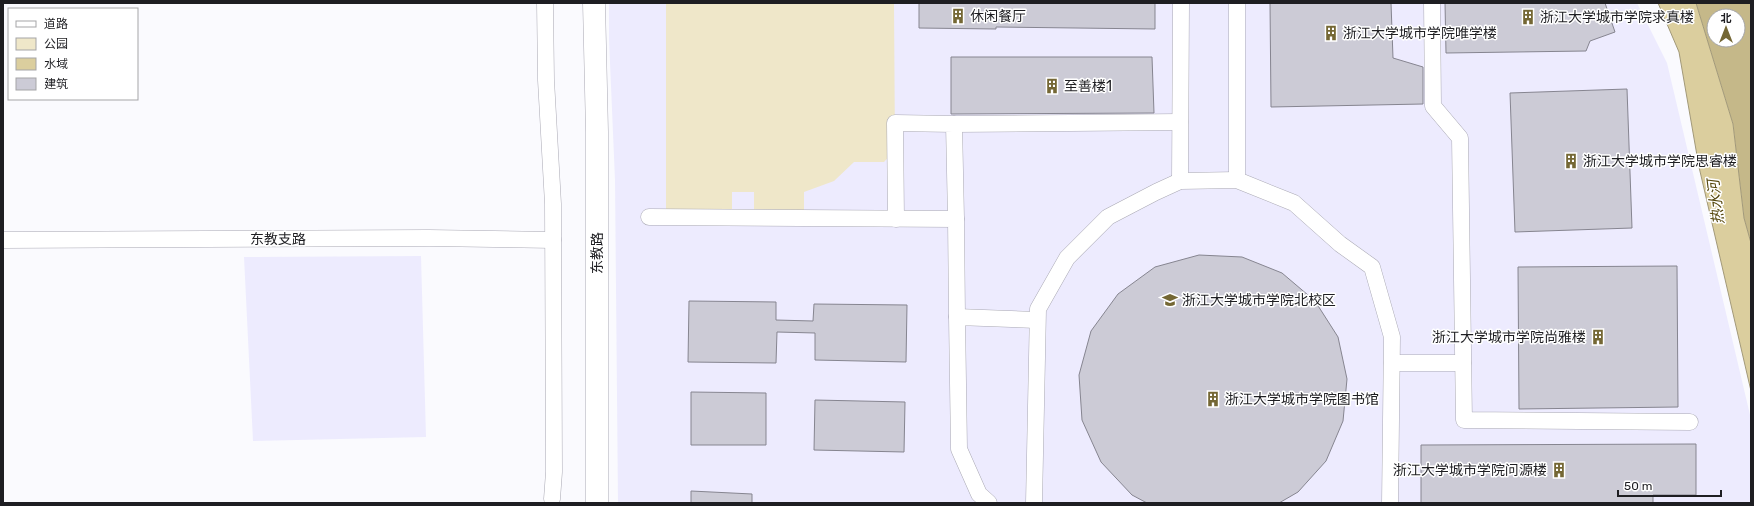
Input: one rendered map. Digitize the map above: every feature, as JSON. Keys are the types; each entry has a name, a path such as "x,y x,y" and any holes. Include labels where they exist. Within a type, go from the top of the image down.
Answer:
{"street":[{"path":"545,3 546,80 553,204 554,472 552,500"},
{"name":"东教路","path":"583,3 587,503"},
{"name":"东教路","path":"594,3 597,132 598,503"},
{"path":"1180,181 1181,3"},
{"path":"1237,3 1237,180"},
{"path":"1432,3 1433,106 1460,138 1464,420 1690,422"},
{"path":"896,219 895,123 954,124 1180,122"},
{"path":"954,124 959,450 979,494 989,503"},
{"path":"1034,503 1038,309 1067,258 1075,248 1108,217 1180,181 1237,180 1294,203 1340,244 1372,268 1392,337 1390,503"},
{"path":"649,217 956,219"},
{"name":"东教支路","path":"3,240 413,238 553,240"},
{"path":"957,318 1037,320"},
{"path":"1392,363 1463,363"}],"shaded area":[{"name":"浙江大学城市学院北校区","path":"609,3 1637,3 1667,63 1751,419 1751,503 618,503 615,180 609,39"},
{"path":"1696,3 1751,3 1751,243 1744,218 1733,124 1710,48 1746,48 1746,8 1706,8 1706,36"},
{"path":"421,256 426,437 253,441 244,257"}],"green space":[{"path":"666,3 894,3 895,150 884,162 854,162 834,181 804,192 804,211 754,211 754,192 732,192 732,209 666,209"}],"water":[{"name":"热水河","path":"1658,3 1696,3 1706,36 1706,48 1710,48 1733,124 1744,218 1751,243 1751,391 1699,167 1679,52"}],"building":[{"path":"919,3 1155,3 1155,29 996,27 996,29 919,28"},
{"name":"浙江大学城市学院唯学楼","path":"1270,3 1391,3 1393,58 1423,67 1423,104 1271,107"},
{"name":"浙江大学城市学院求真楼","path":"1445,3 1605,3 1615,32 1590,41 1586,51 1446,53"},
{"name":"至善楼1","path":"951,57 1152,57 1154,113 951,114"},
{"name":"浙江大学城市学院思睿楼","path":"1627,89 1632,228 1515,232 1510,93"},
{"name":"浙江大学城市学院图书馆","path":"1199,255 1242,257 1282,273 1315,301 1338,337 1347,379 1343,421 1326,461 1298,492 1279,503 1147,503 1132,495 1101,462 1082,420 1079,375 1091,331 1118,294 1155,267"},
{"name":"浙江大学城市学院尚雅楼","path":"1677,266 1678,407 1519,409 1518,267"},
{"path":"689,301 776,302 776,320 813,321 814,304 907,305 906,362 815,360 815,333 777,332 776,363 688,362"},
{"path":"691,392 766,393 766,445 691,445"},
{"path":"815,400 905,402 904,452 814,450"},
{"name":"浙江大学城市学院问源楼","path":"1696,444 1696,495 1653,495 1653,503 1421,503 1421,445"},
{"path":"691,491 752,494 752,503 691,503"}],"place":[{"name":"休闲餐厅","path":"958,16"},
{"name":"浙江大学城市学院求真楼","path":"1528,17"},
{"name":"浙江大学城市学院唯学楼","path":"1331,33"},
{"name":"至善楼1","path":"1052,86"},
{"name":"浙江大学城市学院思睿楼","path":"1571,161"},
{"name":"浙江大学城市学院北校区","path":"1170,300"},
{"name":"浙江大学城市学院尚雅楼","path":"1598,337"},
{"name":"浙江大学城市学院图书馆","path":"1213,399"},
{"name":"浙江大学城市学院问源楼","path":"1559,470"}]}
